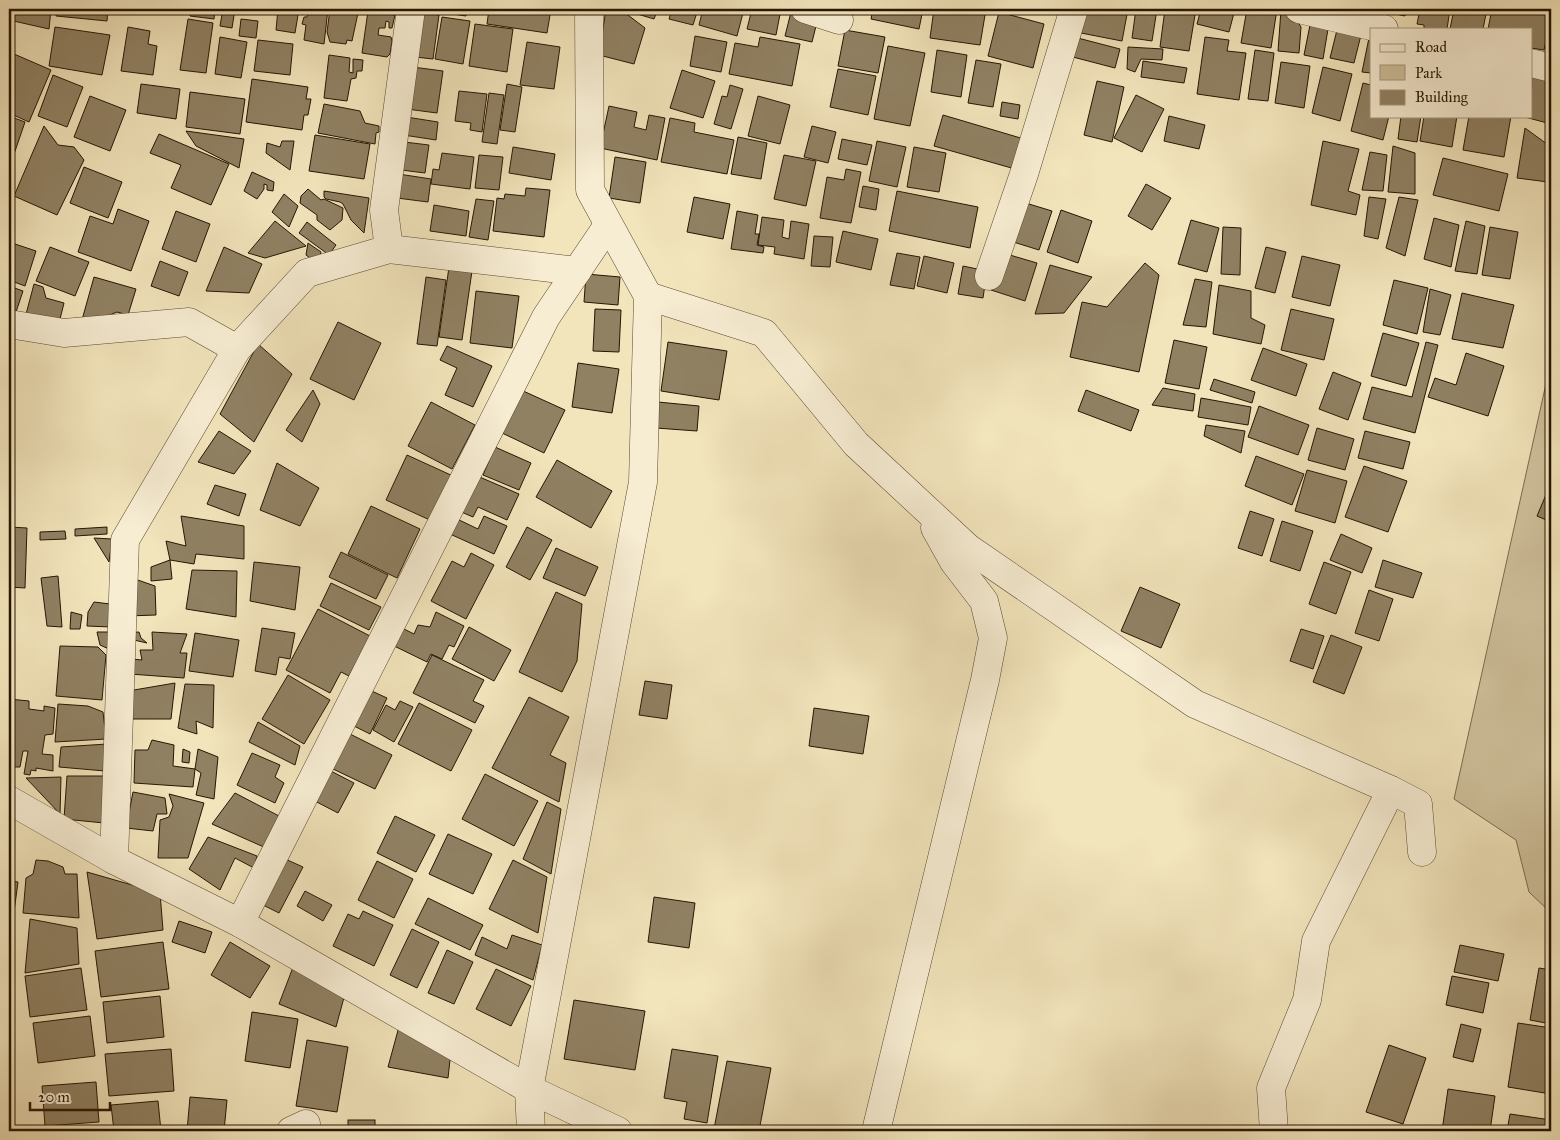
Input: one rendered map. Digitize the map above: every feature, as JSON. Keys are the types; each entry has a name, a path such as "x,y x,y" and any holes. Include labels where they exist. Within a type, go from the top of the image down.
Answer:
{"street":[{"path":"389,249 384,210 411,9"},
{"path":"531,1131 529,1089 643,482 648,296 590,190 589,9"},
{"path":"806,9 839,20"},
{"path":"989,276 1024,174 1074,9"},
{"path":"1298,9 1380,28"},
{"path":"1532,63 1551,68"},
{"path":"240,923 546,317 608,224"},
{"path":"114,860 125,540 237,349 307,273 389,249 577,271"},
{"path":"648,296 764,333 856,444 968,548 1194,704 1391,790 1418,804 1422,852"},
{"path":"9,324 64,333 189,322 237,349"},
{"path":"876,1131 983,690 993,638 984,600 954,562 923,507"},
{"path":"1274,1131 1270,1088 1307,1000 1316,941 1391,790"},
{"path":"9,800 114,860 240,923 529,1089 618,1131"}],"green space":[{"path":"1551,361 1551,913 1529,892 1516,840 1454,799"}],"building":[{"path":"9,9 51,9 49,29 9,20"},
{"path":"57,9 108,9 107,21 56,16"},
{"path":"148,9 181,9 180,13"},
{"path":"191,9 215,9 214,19 190,16"},
{"path":"223,9 235,9 232,28 220,26"},
{"path":"278,9 299,9 295,33 276,30"},
{"path":"305,9 328,9 324,44 304,40 306,25 302,24 304,17 307,17 308,11 304,11"},
{"path":"330,9 356,9 355,12 358,13 352,41 347,40 346,44 330,42 327,32"},
{"path":"420,9 467,9 466,16"},
{"path":"489,9 551,9 547,33 487,24"},
{"path":"606,9 620,9 645,28 634,64 599,55"},
{"path":"635,9 658,9 654,19 634,13"},
{"path":"672,9 698,9 693,25 669,19"},
{"path":"703,9 744,9 737,36 699,25"},
{"path":"752,9 781,9 776,35 747,29"},
{"path":"873,9 923,9 919,29 871,19"},
{"path":"934,9 986,9 980,45 930,38"},
{"path":"1085,9 1128,9 1122,41 1081,33"},
{"path":"1136,9 1157,9 1152,41 1132,38"},
{"path":"1165,9 1196,9 1189,51 1160,47"},
{"path":"1201,9 1235,9 1229,32 1197,24"},
{"path":"1247,9 1277,9 1271,48 1241,43"},
{"path":"1372,9 1407,9 1405,16"},
{"path":"1420,9 1450,9 1447,28 1424,28 1424,25 1417,24"},
{"path":"1454,9 1487,9 1483,28 1450,28"},
{"path":"1492,9 1514,9 1551,16 1544,50 1532,48 1532,28 1488,28"},
{"path":"1281,10 1291,11 1301,27 1299,53 1278,51"},
{"path":"368,11 395,15 392,28 389,28 389,22 386,21 385,28 379,28 378,35 391,37 390,54 387,57 362,53"},
{"path":"413,12 439,15 433,59 406,56"},
{"path":"791,12 818,18 812,42 785,36"},
{"path":"999,12 1044,24 1033,68 988,56"},
{"path":"442,17 470,21 463,64 435,59"},
{"path":"188,19 213,23 206,73 180,70"},
{"path":"241,19 258,21 256,38 239,36"},
{"path":"1311,20 1329,23 1323,59 1304,55"},
{"path":"1339,22 1363,27 1354,63 1330,58"},
{"path":"475,24 513,29 507,72 469,66"},
{"path":"55,27 110,35 102,75 49,66"},
{"path":"128,27 150,31 148,44 157,46 153,75 121,71"},
{"path":"845,30 885,37 878,73 838,66"},
{"path":"1370,33 1370,73 1362,72"},
{"path":"695,36 727,42 721,72 690,66"},
{"path":"220,37 247,42 241,78 215,74"},
{"path":"760,37 800,44 792,86 729,74 735,43 758,47"},
{"path":"1074,37 1120,49 1115,68 1069,56"},
{"path":"1205,37 1229,40 1227,51 1246,53 1239,100 1197,94"},
{"path":"258,40 293,44 290,75 254,71"},
{"path":"527,42 560,47 554,89 520,85"},
{"path":"888,46 925,53 910,126 874,119"},
{"path":"1128,47 1163,49 1162,60 1141,59 1135,72 1127,69"},
{"path":"937,50 967,55 961,97 931,92"},
{"path":"1255,50 1274,53 1268,101 1248,99"},
{"path":"14,54 51,70 29,122 9,113 9,65"},
{"path":"329,55 350,58 349,72 353,73 353,59 363,60 362,71 357,71 356,78 351,79 347,101 324,98"},
{"path":"976,60 1001,64 993,107 968,103"},
{"path":"1143,61 1187,68 1184,83 1141,77"},
{"path":"1281,62 1310,66 1304,108 1275,103"},
{"path":"405,66 443,71 437,113 399,108"},
{"path":"1323,67 1352,74 1340,121 1312,113"},
{"path":"838,69 876,76 868,115 830,107"},
{"path":"682,70 715,81 703,118 670,108"},
{"path":"1532,73 1551,78 1551,124 1528,118 1532,118"},
{"path":"53,75 83,87 67,127 38,116"},
{"path":"252,79 308,87 306,99 311,99 308,115 304,115 302,130 246,122"},
{"path":"1097,81 1124,87 1112,142 1084,135"},
{"path":"1363,83 1370,85 1370,118 1388,118 1383,140 1351,131"},
{"path":"141,84 180,89 176,119 137,113"},
{"path":"507,84 522,87 515,132 500,130"},
{"path":"730,85 743,89 731,129 714,124 722,96 727,97"},
{"path":"459,91 487,94 482,132 470,130 471,123 455,121"},
{"path":"190,92 245,99 240,134 186,127"},
{"path":"489,93 504,95 497,144 482,142"},
{"path":"1136,95 1164,109 1142,152 1114,138"},
{"path":"90,96 126,110 110,151 74,137"},
{"path":"758,96 790,105 780,144 748,136"},
{"path":"1002,102 1020,105 1018,119 1000,116"},
{"path":"324,104 360,111 365,123 379,126 375,144 318,133"},
{"path":"609,106 637,112 634,127 646,130 649,115 665,118 657,160 600,148"},
{"path":"943,115 1024,139 1015,169 934,146"},
{"path":"9,116 25,122 13,157 9,155"},
{"path":"400,116 438,122 436,140 397,134"},
{"path":"1169,116 1205,125 1199,149 1164,141"},
{"path":"670,118 695,123 694,132 734,140 727,174 661,162"},
{"path":"1401,118 1421,118 1417,142 1398,139"},
{"path":"1424,118 1457,118 1452,147 1420,141"},
{"path":"1469,118 1511,118 1504,157 1463,150"},
{"path":"44,126 58,145 74,147 84,160 57,215 14,196"},
{"path":"812,126 836,132 828,163 804,157"},
{"path":"1525,128 1551,147 1548,182 1517,178"},
{"path":"186,131 244,139 239,168 196,146"},
{"path":"159,134 229,164 211,205 171,188 181,165 150,153"},
{"path":"315,135 370,144 364,179 309,171"},
{"path":"738,137 767,143 761,179 731,174"},
{"path":"842,139 872,145 867,165 838,159"},
{"path":"282,141 294,141 290,170 266,153 267,143 280,147"},
{"path":"396,141 429,145 425,173 393,169"},
{"path":"877,141 906,147 897,187 869,181"},
{"path":"1323,141 1359,149 1348,191 1360,195 1356,215 1311,205"},
{"path":"1393,146 1415,153 1415,194 1388,192"},
{"path":"513,147 555,154 551,180 509,173"},
{"path":"914,147 946,153 939,192 907,187"},
{"path":"1370,152 1387,155 1383,191 1362,190"},
{"path":"442,153 474,157 470,189 431,184 433,169 439,170"},
{"path":"479,155 503,157 499,190 475,188"},
{"path":"784,155 816,161 806,206 774,199"},
{"path":"615,157 646,162 640,203 609,198"},
{"path":"1443,158 1508,174 1499,211 1433,195"},
{"path":"84,167 122,182 108,218 70,203"},
{"path":"846,169 861,172 851,223 820,218 827,177 844,180"},
{"path":"252,172 274,182 273,191 267,190 267,185 264,184 264,189 257,199 244,191"},
{"path":"392,173 431,179 428,202 389,197"},
{"path":"1146,184 1171,198 1152,230 1128,216"},
{"path":"863,186 879,189 876,210 859,207"},
{"path":"526,188 550,190 544,237 493,231 497,198 504,199 505,194 525,196"},
{"path":"308,189 321,200 324,199 343,208 342,220 330,230 317,220 317,215 300,203 301,196"},
{"path":"324,191 369,198 364,233 351,220 343,204 326,199"},
{"path":"897,191 978,207 970,248 889,231"},
{"path":"284,194 298,206 289,227 272,212"},
{"path":"694,197 730,204 723,239 687,232"},
{"path":"1369,197 1386,199 1378,239 1364,236"},
{"path":"1399,197 1418,200 1405,256 1386,248"},
{"path":"476,199 494,201 488,240 469,237"},
{"path":"1019,201 1052,211 1039,250 1007,240"},
{"path":"434,205 469,211 466,236 430,231"},
{"path":"118,209 149,221 131,271 78,252 90,216 113,224"},
{"path":"1061,210 1092,221 1078,263 1047,252"},
{"path":"176,211 210,224 196,262 162,249"},
{"path":"737,211 758,215 755,234 759,234 757,245 764,247 763,253 731,249"},
{"path":"762,217 784,220 782,237 789,239 791,221 809,224 804,259 774,254 775,247 758,245"},
{"path":"1434,218 1459,225 1451,267 1424,259"},
{"path":"1191,220 1219,228 1207,272 1178,264"},
{"path":"275,221 306,246 265,258 248,253"},
{"path":"1466,221 1485,226 1477,274 1455,271"},
{"path":"307,222 336,245 329,255 299,233"},
{"path":"1223,227 1241,228 1240,275 1221,274"},
{"path":"1490,227 1518,232 1510,279 1482,275"},
{"path":"843,231 878,239 871,270 836,262"},
{"path":"814,236 833,237 830,267 811,266"},
{"path":"9,242 36,251 25,286 9,280"},
{"path":"308,243 321,252 318,264 306,255"},
{"path":"50,247 89,262 75,296 36,281"},
{"path":"224,247 262,264 249,293 206,291"},
{"path":"1266,247 1286,252 1275,293 1255,288"},
{"path":"897,253 920,257 914,289 890,285"},
{"path":"1003,253 1037,263 1025,301 991,290"},
{"path":"924,256 954,263 947,293 917,286"},
{"path":"1302,256 1340,265 1330,306 1292,297"},
{"path":"160,261 188,272 179,296 151,286"},
{"path":"1145,263 1159,275 1139,372 1070,357 1082,302 1107,307"},
{"path":"1050,265 1092,277 1064,313 1035,314"},
{"path":"963,266 987,271 983,298 958,294"},
{"path":"449,267 472,271 462,340 439,337"},
{"path":"586,274 620,277 618,305 584,302"},
{"path":"94,277 136,289 128,315 117,312 80,327"},
{"path":"426,277 446,280 437,346 417,344"},
{"path":"1195,279 1212,282 1206,327 1183,325"},
{"path":"1394,280 1428,288 1417,334 1383,325"},
{"path":"34,284 43,287 46,298 64,303 58,327 25,318"},
{"path":"1219,285 1251,291 1251,318 1265,325 1261,344 1213,334"},
{"path":"9,286 23,291 12,324 9,323"},
{"path":"1430,289 1451,295 1440,335 1423,332"},
{"path":"476,291 519,296 512,348 470,343"},
{"path":"1462,293 1514,305 1503,348 1452,339"},
{"path":"595,309 621,310 619,352 593,351"},
{"path":"1291,309 1334,319 1324,360 1281,350"},
{"path":"338,322 381,343 354,400 310,379"},
{"path":"1383,333 1419,343 1406,386 1371,376"},
{"path":"1174,340 1207,347 1199,389 1165,383"},
{"path":"668,342 727,351 719,400 661,391"},
{"path":"1426,342 1438,345 1415,433 1363,419 1372,387 1412,397"},
{"path":"258,344 292,374 254,442 220,414"},
{"path":"447,346 492,366 473,407 445,395 457,368 440,360"},
{"path":"1263,348 1307,364 1296,396 1251,380"},
{"path":"1466,353 1504,366 1488,416 1428,397 1435,378 1456,385"},
{"path":"578,363 619,369 612,413 572,407"},
{"path":"1333,372 1361,383 1348,420 1319,409"},
{"path":"1214,379 1255,392 1252,403 1210,390"},
{"path":"1163,388 1195,394 1193,411 1152,405"},
{"path":"313,390 320,404 302,442 286,430"},
{"path":"521,390 565,410 544,453 500,432"},
{"path":"1086,390 1139,410 1131,431 1078,411"},
{"path":"1201,398 1251,407 1248,425 1198,417"},
{"path":"431,402 475,425 452,469 408,446"},
{"path":"658,402 699,406 697,431 656,428"},
{"path":"1259,406 1309,425 1298,455 1248,437"},
{"path":"1206,425 1245,431 1241,453 1204,436"},
{"path":"1317,428 1354,439 1345,470 1308,460"},
{"path":"219,431 251,451 234,474 198,462"},
{"path":"1365,431 1410,442 1403,469 1358,458"},
{"path":"495,447 531,463 519,490 483,475"},
{"path":"407,455 453,476 432,521 386,500"},
{"path":"1256,456 1304,474 1292,505 1245,486"},
{"path":"557,460 612,491 591,528 536,497"},
{"path":"277,463 319,488 300,526 260,510"},
{"path":"1364,466 1407,481 1388,532 1345,517"},
{"path":"1307,470 1347,481 1335,523 1295,511"},
{"path":"475,475 519,494 507,520 478,507 473,517 459,511"},
{"path":"1551,483 1551,522 1537,516"},
{"path":"215,485 246,494 239,516 207,504"},
{"path":"371,506 420,529 397,578 348,554"},
{"path":"1250,511 1274,519 1262,556 1238,548"},
{"path":"181,516 244,526 244,559 196,554 194,564 170,560 166,541 186,546"},
{"path":"484,516 507,526 494,554 450,534 457,519 478,529"},
{"path":"1282,521 1313,531 1300,571 1270,561"},
{"path":"9,527 27,528 25,588 9,587"},
{"path":"107,527 107,534 75,536 75,529"},
{"path":"527,527 552,540 530,580 506,567"},
{"path":"65,531 66,539 40,540 40,532"},
{"path":"1341,534 1372,548 1362,573 1330,560"},
{"path":"94,538 112,539 109,562"},
{"path":"556,548 598,567 585,596 543,578"},
{"path":"341,552 388,575 376,599 329,577"},
{"path":"471,553 494,565 466,619 431,601 452,561 464,567"},
{"path":"170,560 172,579 151,581 151,567"},
{"path":"1383,560 1422,573 1413,598 1375,587"},
{"path":"254,562 300,567 295,610 250,601"},
{"path":"1324,562 1351,572 1336,614 1309,604"},
{"path":"192,570 237,571 236,617 186,609"},
{"path":"58,576 62,627 47,626 41,578"},
{"path":"132,578 155,586 156,615 127,616"},
{"path":"331,583 381,607 369,630 320,606"},
{"path":"1140,587 1180,604 1161,648 1121,631"},
{"path":"1369,590 1393,599 1379,641 1355,633"},
{"path":"556,592 582,604 577,661 562,692 519,672"},
{"path":"94,602 110,604 111,627 87,626 88,612"},
{"path":"318,609 370,636 349,676 341,672 330,693 286,670"},
{"path":"71,612 82,615 80,629 70,629"},
{"path":"436,612 464,626 454,647 449,645 442,659 431,654 427,662 388,643 396,625 414,634 418,625 430,627"},
{"path":"469,627 511,650 494,681 452,659"},
{"path":"262,628 295,633 290,659 279,657 276,675 255,671"},
{"path":"1301,629 1324,636 1313,669 1290,661"},
{"path":"97,632 111,632 111,650 100,645"},
{"path":"139,632 141,638 147,643 125,638 125,633"},
{"path":"152,632 187,634 180,653 187,653 184,678 130,674 131,659 142,660 140,650 153,650"},
{"path":"195,633 239,640 233,677 189,671"},
{"path":"1331,635 1362,647 1344,694 1313,682"},
{"path":"60,646 98,647 106,655 102,700 56,696"},
{"path":"432,655 484,680 473,701 484,706 475,723 413,693"},
{"path":"288,675 330,700 304,744 262,719"},
{"path":"645,681 672,685 667,719 639,715"},
{"path":"175,683 171,719 128,719 128,691"},
{"path":"185,684 214,685 213,728 196,721 197,734 178,728"},
{"path":"365,688 387,698 370,734 348,723"},
{"path":"529,697 569,717 550,755 566,763 559,802 492,768"},
{"path":"9,699 29,701 29,709 44,711 44,706 55,708 53,734 45,735 42,754 53,755 53,771 36,768 36,771 31,770 30,775 24,774 28,751 23,751 20,767 9,767"},
{"path":"400,701 413,707 394,742 373,730 386,705 395,710"},
{"path":"419,703 472,730 451,771 398,744"},
{"path":"58,704 88,706 103,712 106,739 55,742"},
{"path":"814,708 869,716 863,754 809,746"},
{"path":"258,722 300,746 295,765 249,742"},
{"path":"350,734 392,755 375,789 333,769"},
{"path":"152,740 174,745 173,766 195,769 193,787 134,783 135,750 148,750"},
{"path":"107,744 105,771 59,767 61,747"},
{"path":"183,749 190,752 189,763 182,762"},
{"path":"198,749 218,757 214,799 196,795 201,773 195,769"},
{"path":"252,753 280,765 275,777 284,783 275,803 237,785"},
{"path":"325,768 354,783 338,813 309,798"},
{"path":"485,774 538,801 514,846 462,819"},
{"path":"67,776 106,776 104,823 64,819"},
{"path":"61,777 60,814 26,778"},
{"path":"133,792 165,798 167,814 157,814 153,831 126,828"},
{"path":"235,793 279,816 266,848 212,824"},
{"path":"169,794 204,803 188,858 158,858 160,820 169,817 173,806"},
{"path":"547,802 561,809 551,874 523,859"},
{"path":"395,816 435,835 416,872 377,853"},
{"path":"448,834 492,854 473,894 429,874"},
{"path":"208,837 257,856 254,868 235,858 220,890 189,869"},
{"path":"283,858 303,867 279,913 259,903"},
{"path":"36,860 48,861 63,867 65,874 77,874 79,918 23,913 26,878 33,874"},
{"path":"513,860 547,877 538,933 489,909"},
{"path":"377,861 413,879 394,918 358,900"},
{"path":"87,872 160,893 163,930 97,939"},
{"path":"9,881 18,882 14,912 9,911"},
{"path":"305,891 332,905 323,921 297,906"},
{"path":"654,897 695,903 689,948 648,942"},
{"path":"428,898 483,925 470,950 415,924"},
{"path":"363,911 393,925 374,966 333,946 348,914 359,919"},
{"path":"30,919 77,928 79,964 25,973"},
{"path":"179,921 212,932 205,953 172,942"},
{"path":"412,929 439,942 417,988 390,975"},
{"path":"512,935 542,945 533,980 475,955 482,937 507,949"},
{"path":"163,942 169,989 101,997 95,951"},
{"path":"230,942 270,966 250,998 211,975"},
{"path":"1460,945 1504,954 1498,981 1454,972"},
{"path":"447,950 473,962 454,1004 428,993"},
{"path":"295,962 346,990 336,1027 279,1004"},
{"path":"81,968 87,1010 30,1017 25,976"},
{"path":"1539,968 1551,970 1551,1024 1530,1020"},
{"path":"496,969 531,986 511,1026 476,1009"},
{"path":"1452,976 1489,983 1483,1013 1446,1005"},
{"path":"160,996 164,1037 107,1043 103,1002"},
{"path":"574,1000 645,1011 635,1070 564,1059"},
{"path":"252,1012 298,1019 290,1068 245,1061"},
{"path":"90,1016 95,1056 38,1063 33,1023"},
{"path":"400,1023 451,1051 448,1078 388,1067"},
{"path":"1518,1023 1551,1028 1551,1094 1508,1087"},
{"path":"1461,1024 1481,1029 1473,1062 1453,1057"},
{"path":"9,1032 14,1032 9,1078"},
{"path":"307,1040 348,1047 337,1112 296,1106"},
{"path":"1389,1045 1426,1058 1403,1124 1366,1112"},
{"path":"171,1049 174,1091 109,1096 105,1054"},
{"path":"672,1049 718,1056 707,1123 684,1119 687,1102 664,1098"},
{"path":"727,1061 771,1068 759,1131 724,1131 714,1129"},
{"path":"96,1082 99,1122 45,1126 42,1086"},
{"path":"1448,1089 1495,1096 1490,1131 1442,1131"},
{"path":"190,1097 227,1100 224,1131 187,1131"},
{"path":"158,1101 161,1131 114,1131 111,1105"},
{"path":"1510,1114 1551,1120 1551,1131 1507,1131"},
{"path":"348,1120 375,1120 375,1131 348,1131"},
{"path":"97,1130 97,1131 41,1131"}]}
